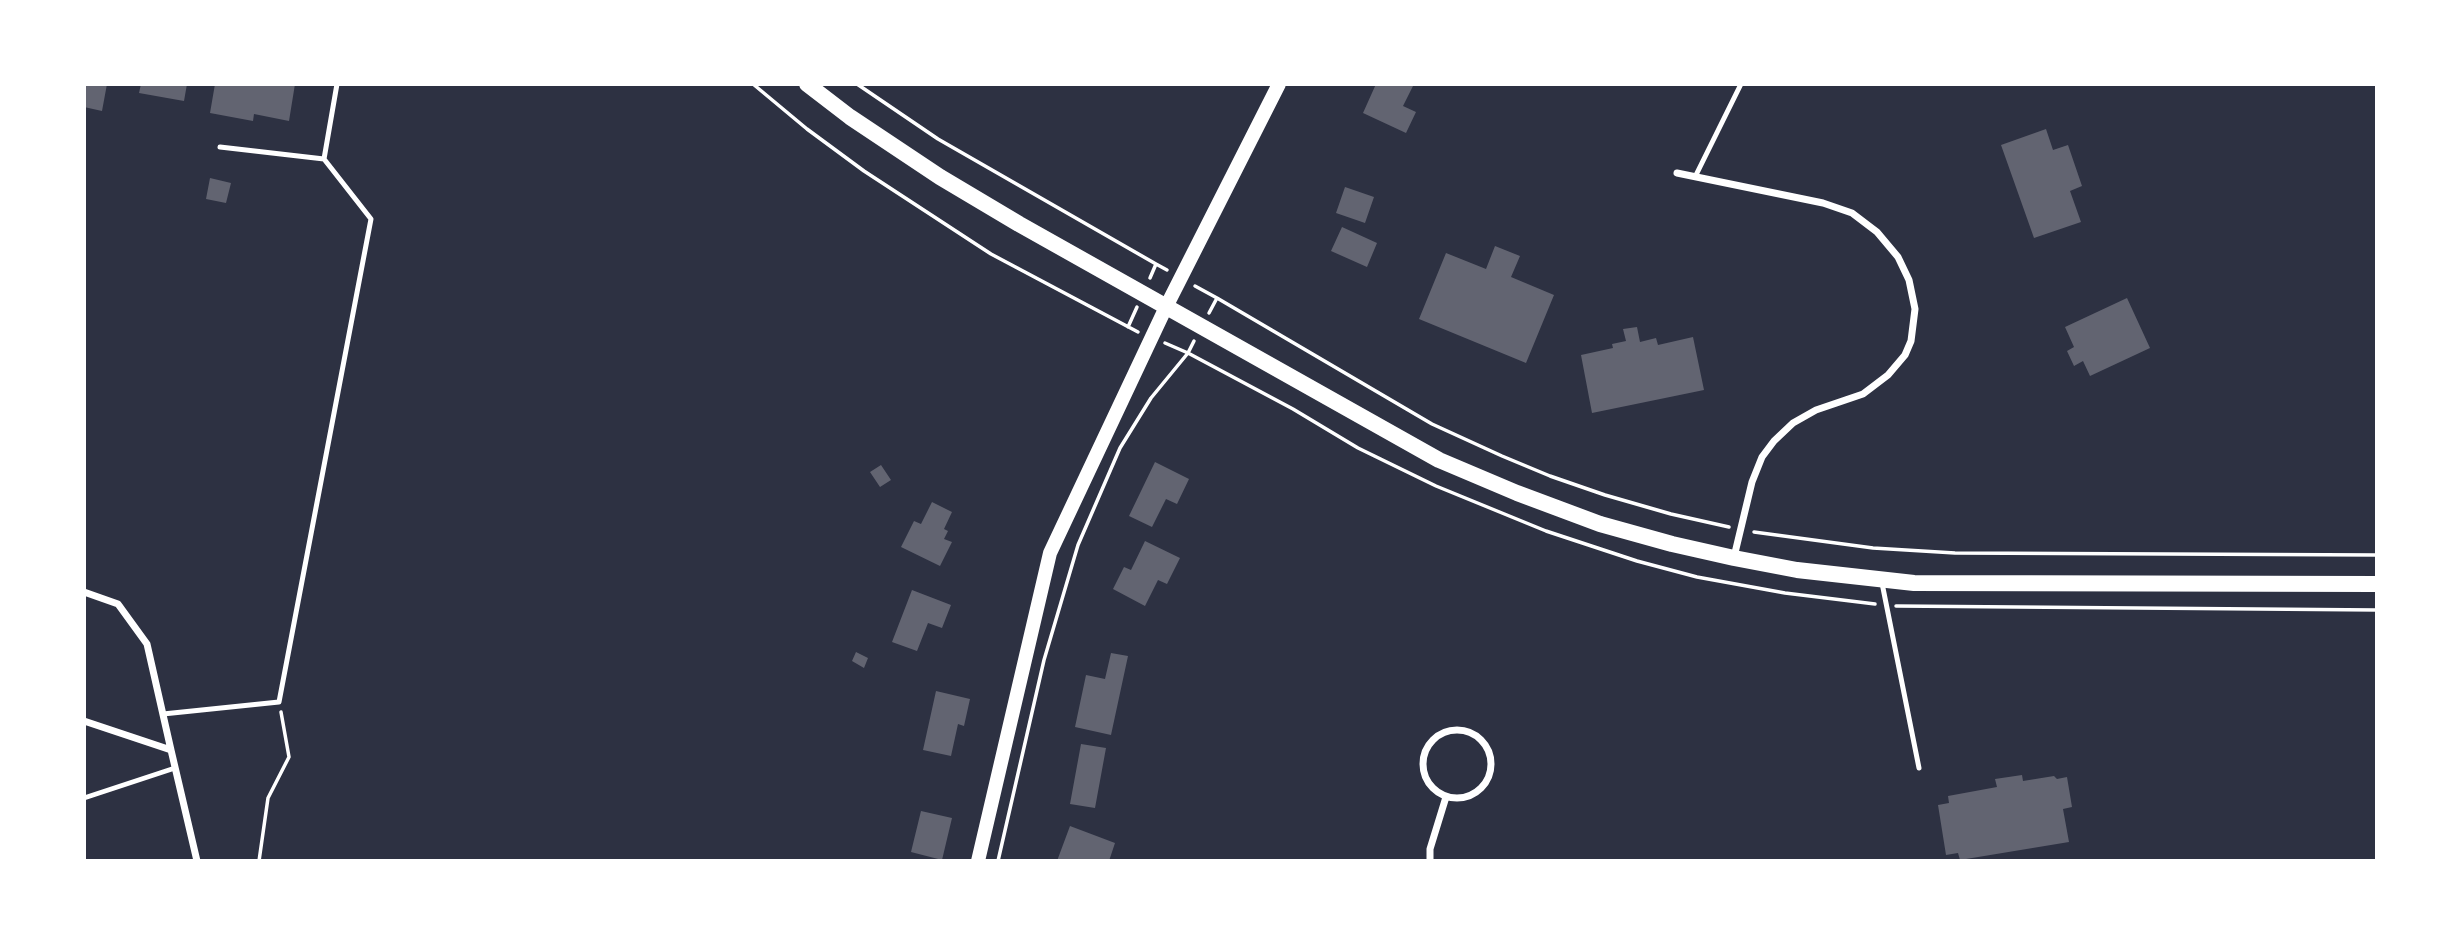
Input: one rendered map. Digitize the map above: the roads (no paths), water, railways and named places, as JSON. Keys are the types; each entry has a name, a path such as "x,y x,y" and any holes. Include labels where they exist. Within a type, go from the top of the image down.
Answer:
{"main road":[{"path":"807,84 850,117 940,177 1018,224 1439,460 1601,524 1672,544 1797,570 1914,583 2377,584"},
{"path":"978,861 1050,553 1166,307 1279,84"}],"street":[{"path":"1677,173 1823,203 1852,213 1877,232 1898,257 1909,280 1914,309 1911,341 1905,355 1888,375 1863,394 1816,410 1793,423 1762,457 1752,481 1734,558"},
{"path":"84,592 118,604 147,644 197,861"},
{"path":"84,722 171,750"},
{"path":"1455,730 1469,732 1480,738 1489,749 1492,762 1490,776 1483,787 1472,796 1460,799 1446,797 1434,790 1426,780 1423,767 1425,753 1432,741 1442,733 1455,730"},
{"path":"1430,861 1430,849 1446,797"}],"lane":[{"path":"324,159 337,84"},
{"path":"1695,177 1741,84"},
{"path":"163,714 279,702 371,219 324,159 220,148"},
{"path":"1881,580 1919,768"},
{"path":"84,799 175,768"}]}
